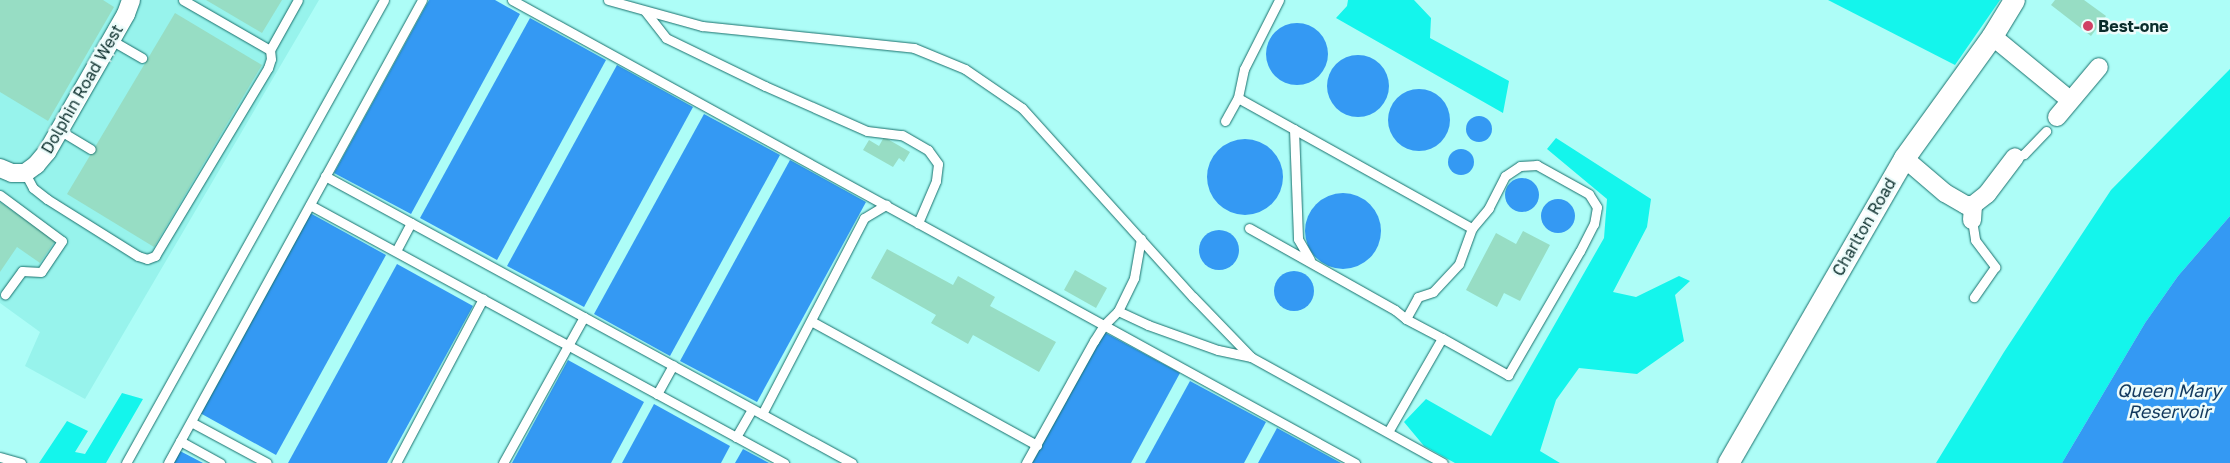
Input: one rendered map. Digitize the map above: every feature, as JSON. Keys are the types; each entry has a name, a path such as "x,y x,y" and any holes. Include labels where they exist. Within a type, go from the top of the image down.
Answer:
{"street":[{"name":"Dolphin Road West","path":"25,172 47,152 126,14 131,0"},
{"name":"Charlton Road","path":"1728,463 1904,158 1992,36 2014,0"},
{"path":"1992,36 2070,100"},
{"path":"2052,124 2099,67"},
{"path":"1904,158 1945,193 1966,205 1972,212 2015,157"},
{"path":"0,168 12,173 25,172"}],"lane":[{"path":"183,0 270,50"},
{"path":"25,172 33,188 70,214 138,256 147,259 155,256 268,68 271,59 270,50 298,0"},
{"path":"126,463 384,0"},
{"path":"168,463 422,0"},
{"path":"512,0 1356,463"},
{"path":"608,0 702,26 914,48 965,68 1022,108 1193,297 1251,357"},
{"path":"1225,121 1238,98 1244,68 1279,0"},
{"path":"645,11 666,38 765,86 867,131 902,135 928,150 938,164 936,182 918,223"},
{"path":"111,40 142,58"},
{"path":"1238,98 1472,228"},
{"path":"2015,157 2024,154 2052,124"},
{"path":"1294,129 1298,239 1303,252 1313,264"},
{"path":"59,130 91,149"},
{"path":"1249,228 1396,310 1406,319 1508,375 1580,251 1594,224 1598,207 1589,194 1537,165 1520,166 1505,176 1489,208 1472,228 1459,264 1433,292 1418,297 1406,319"},
{"path":"325,176 848,462"},
{"path":"0,195 62,241 41,272 22,271 5,294"},
{"path":"310,205 784,463"},
{"path":"762,414 864,218 886,205"},
{"path":"1972,212 1975,240 1995,267 1974,297"},
{"path":"396,252 411,223"},
{"path":"1026,463 1104,325 1118,311 1134,278 1141,239"},
{"path":"396,463 483,299"},
{"path":"1118,311 1148,325 1218,350 1251,357 1443,463"},
{"path":"503,463 584,317"},
{"path":"811,321 1036,445"},
{"path":"1388,432 1442,338"},
{"path":"657,394 672,365"},
{"path":"736,437 752,409"},
{"path":"191,422 267,463"},
{"path":"180,441 220,463"},
{"path":"0,456 21,463"}],"shaded area":[{"path":"0,0 319,0 85,399 25,366 40,332 0,303"},
{"path":"1348,0 1414,0 1431,18 1430,38 1509,81 1503,113 1336,18 1347,6"},
{"path":"1828,0 2000,0 1955,65"},
{"path":"2230,69 2230,216 2178,276 2145,323 2062,463 1936,463 2004,352 2111,190"},
{"path":"1556,138 1651,199 1647,227 1613,292 1636,297 1679,276 1690,281 1675,295 1684,341 1637,374 1579,368 1556,400 1540,451 1560,463 1455,463 1424,446 1404,422 1426,399 1491,436 1604,238 1607,199 1547,149"},
{"path":"122,393 143,399 106,463 39,463 67,421 88,431 75,452 85,454"}],"water":[{"path":"429,0 495,0 520,14 411,214 334,173"},
{"path":"530,18 606,60 497,260 420,218"},
{"path":"1297,23 1314,28 1319,32 1323,37 1328,54 1323,71 1319,76 1314,80 1297,85 1280,80 1275,76 1271,71 1266,54 1271,37 1275,32 1280,28"},
{"path":"1358,55 1375,60 1380,64 1384,69 1389,86 1384,103 1380,108 1375,112 1358,117 1341,112 1336,108 1332,103 1327,86 1332,69 1336,64 1341,60"},
{"path":"617,65 693,107 584,307 507,266"},
{"path":"1419,89 1436,94 1441,98 1445,103 1450,120 1445,137 1441,142 1436,146 1419,151 1402,146 1397,142 1393,137 1388,120 1393,103 1397,98 1402,94"},
{"path":"704,114 780,155 670,356 594,314"},
{"path":"1479,116 1488,120 1492,129 1488,138 1479,142 1470,138 1466,129 1470,120"},
{"path":"1238,139 1252,139 1266,145 1277,156 1283,170 1280,192 1272,204 1252,215 1238,215 1224,209 1213,198 1207,184 1207,170 1213,156 1224,145"},
{"path":"1461,149 1470,153 1474,162 1470,171 1461,175 1452,171 1448,162 1452,153"},
{"path":"790,160 866,202 757,402 680,361"},
{"path":"1522,178 1529,179 1534,183 1538,188 1538,202 1534,207 1529,211 1522,212 1515,211 1510,207 1506,202 1505,195 1506,188 1510,183 1515,179"},
{"path":"1336,193 1350,193 1364,199 1375,210 1381,224 1378,246 1370,258 1350,269 1336,269 1322,263 1311,252 1305,238 1305,224 1311,210 1322,199"},
{"path":"1558,199 1565,200 1570,204 1574,209 1574,223 1570,228 1565,232 1558,233 1551,232 1546,228 1542,223 1541,216 1542,209 1546,204 1551,200"},
{"path":"310,213 386,255 276,455 200,413"},
{"name":"Queen Mary Reservoir","path":"2230,216 2230,463 2062,463 2145,323 2178,276"},
{"path":"1219,230 1233,236 1239,250 1233,264 1219,270 1205,264 1199,250 1205,236"},
{"path":"397,264 473,306 387,463 288,463"},
{"path":"1294,271 1308,277 1314,291 1308,305 1294,311 1280,305 1274,291 1280,277"},
{"path":"1104,332 1180,373 1131,463 1032,463"},
{"path":"568,360 644,402 611,463 512,463"},
{"path":"1190,381 1266,422 1244,463 1145,463"},
{"path":"654,404 730,446 721,463 622,463"},
{"path":"1277,428 1341,463 1258,463"},
{"path":"743,449 769,463 735,463"},
{"path":"180,451 203,463 173,463"}],"building":[{"path":"0,0 103,0 114,7 48,121 0,92"},
{"path":"206,0 282,0 262,33"},
{"name":"Best-one","path":"2055,0 2084,0 2106,16 2091,36 2051,5"},
{"path":"175,13 262,65 154,247 67,194"},
{"path":"884,137 910,152 904,162 899,158 893,167 863,150 869,140 879,146"},
{"path":"0,202 55,241 40,263 17,247 0,272"},
{"path":"1523,231 1550,245 1520,301 1504,293 1497,307 1466,290 1496,233 1516,244"},
{"path":"887,249 953,285 958,276 995,297 990,306 1056,342 1039,372 973,335 968,344 931,323 936,315 871,278"},
{"path":"1075,270 1107,288 1096,308 1064,290"}],"place":[{"name":"Best-one","path":"2088,26"}]}
